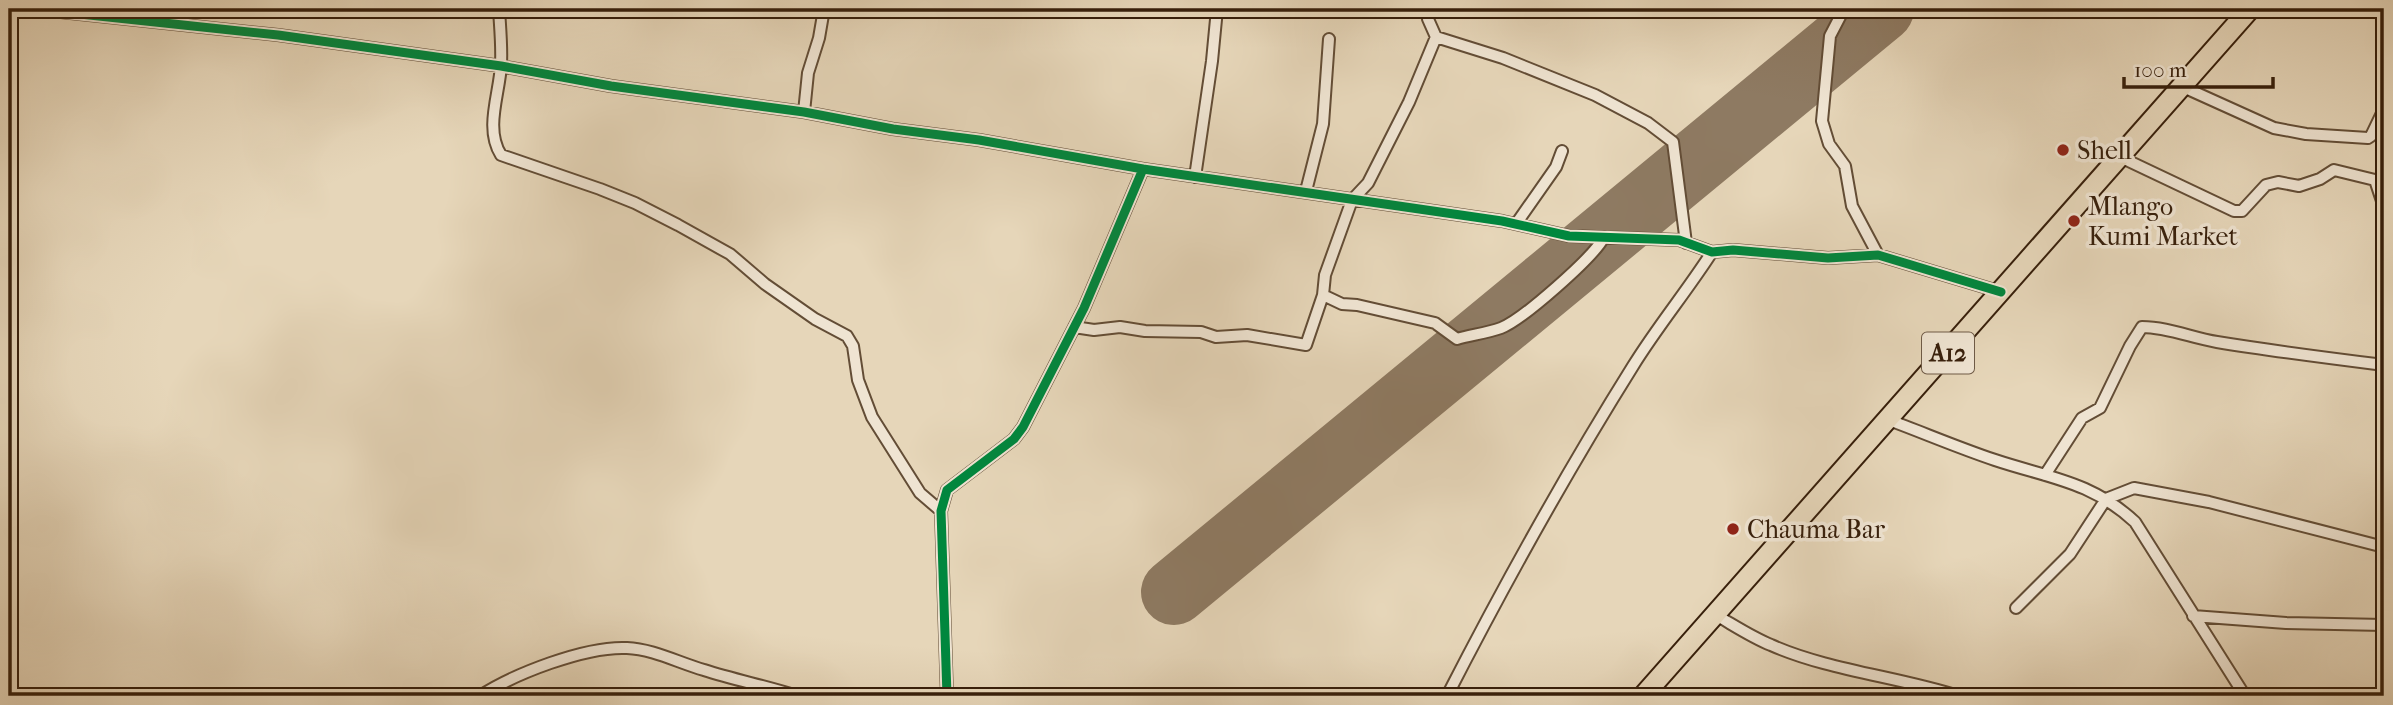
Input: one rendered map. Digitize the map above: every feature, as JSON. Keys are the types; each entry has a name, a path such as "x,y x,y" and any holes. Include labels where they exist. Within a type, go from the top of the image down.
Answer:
{"highway":[{"name":"A12","path":"1643,696 2250,9"}],"street":[{"path":"499,9 501,66 495,95 494,134 496,147 501,155 600,189 678,225 730,254 765,284 815,319 847,336 853,346 858,380 872,417 919,493 941,511"},
{"path":"804,112 808,73 819,38 824,9"},
{"path":"1195,177 1217,9"},
{"path":"1074,327 1094,330 1121,327 1145,331 1201,332 1216,337 1247,335 1306,345 1322,295 1325,275 1352,200 1368,183 1409,102 1436,37 1428,19 1429,9"},
{"path":"1844,9 1830,36 1822,121 1829,144 1845,166 1852,206 1878,256"},
{"path":"2372,9 2384,15"},
{"path":"9,10 61,12 278,35 501,66 611,86 804,112 1143,169 1516,224 1569,236 1679,240 1712,252 1733,250 1828,258 1878,256 2001,292"},
{"path":"1436,37 1503,58 1595,95 1648,123 1673,142 1686,243"},
{"path":"1306,191 1323,124 1329,39"},
{"path":"2181,86 2255,121 2306,134 2368,138 2384,109"},
{"path":"1516,224 1556,167 1562,150"},
{"path":"2118,156 2234,211 2242,211 2266,185 2278,182 2299,186 2320,179 2334,170 2375,180 2384,206"},
{"path":"947,696 941,511 947,490 1014,439 1023,427 1074,327 1143,169"},
{"path":"1322,295 1342,304 1435,323 1457,339 1503,327 1520,316 1575,269 1604,237"},
{"path":"1447,696 1505,582 1571,467 1635,362 1712,252"},
{"path":"2045,475 2082,418 2100,408 2142,327 2156,327 2211,341 2269,351 2384,365"},
{"path":"1889,420 1978,454 2072,482 2106,499 2135,522 2245,696"},
{"path":"2016,608 2070,554 2106,499 2134,488 2209,502 2384,547"},
{"path":"1714,614 1771,645 1930,692 1958,696"},
{"path":"2193,616 2286,623 2384,625"},
{"path":"480,696 551,663 582,653 628,648 650,652 797,696"}],"runway":[{"path":"1174,592 1881,9"}],"cycle path":[{"path":"9,10 61,12 278,35 501,66 611,86 804,112 893,129 979,140 1143,169 1084,308 1023,427 1014,439 947,490 941,511 947,696"},
{"path":"1143,169 1502,221 1569,236 1679,240 1712,252 1733,250 1828,258 1878,255 2001,292"}],"place":[{"name":"Shell","path":"2063,150"},
{"name":"Mlango Kumi Market","path":"2074,221"},
{"name":"Chauma Bar","path":"1733,529"}]}
